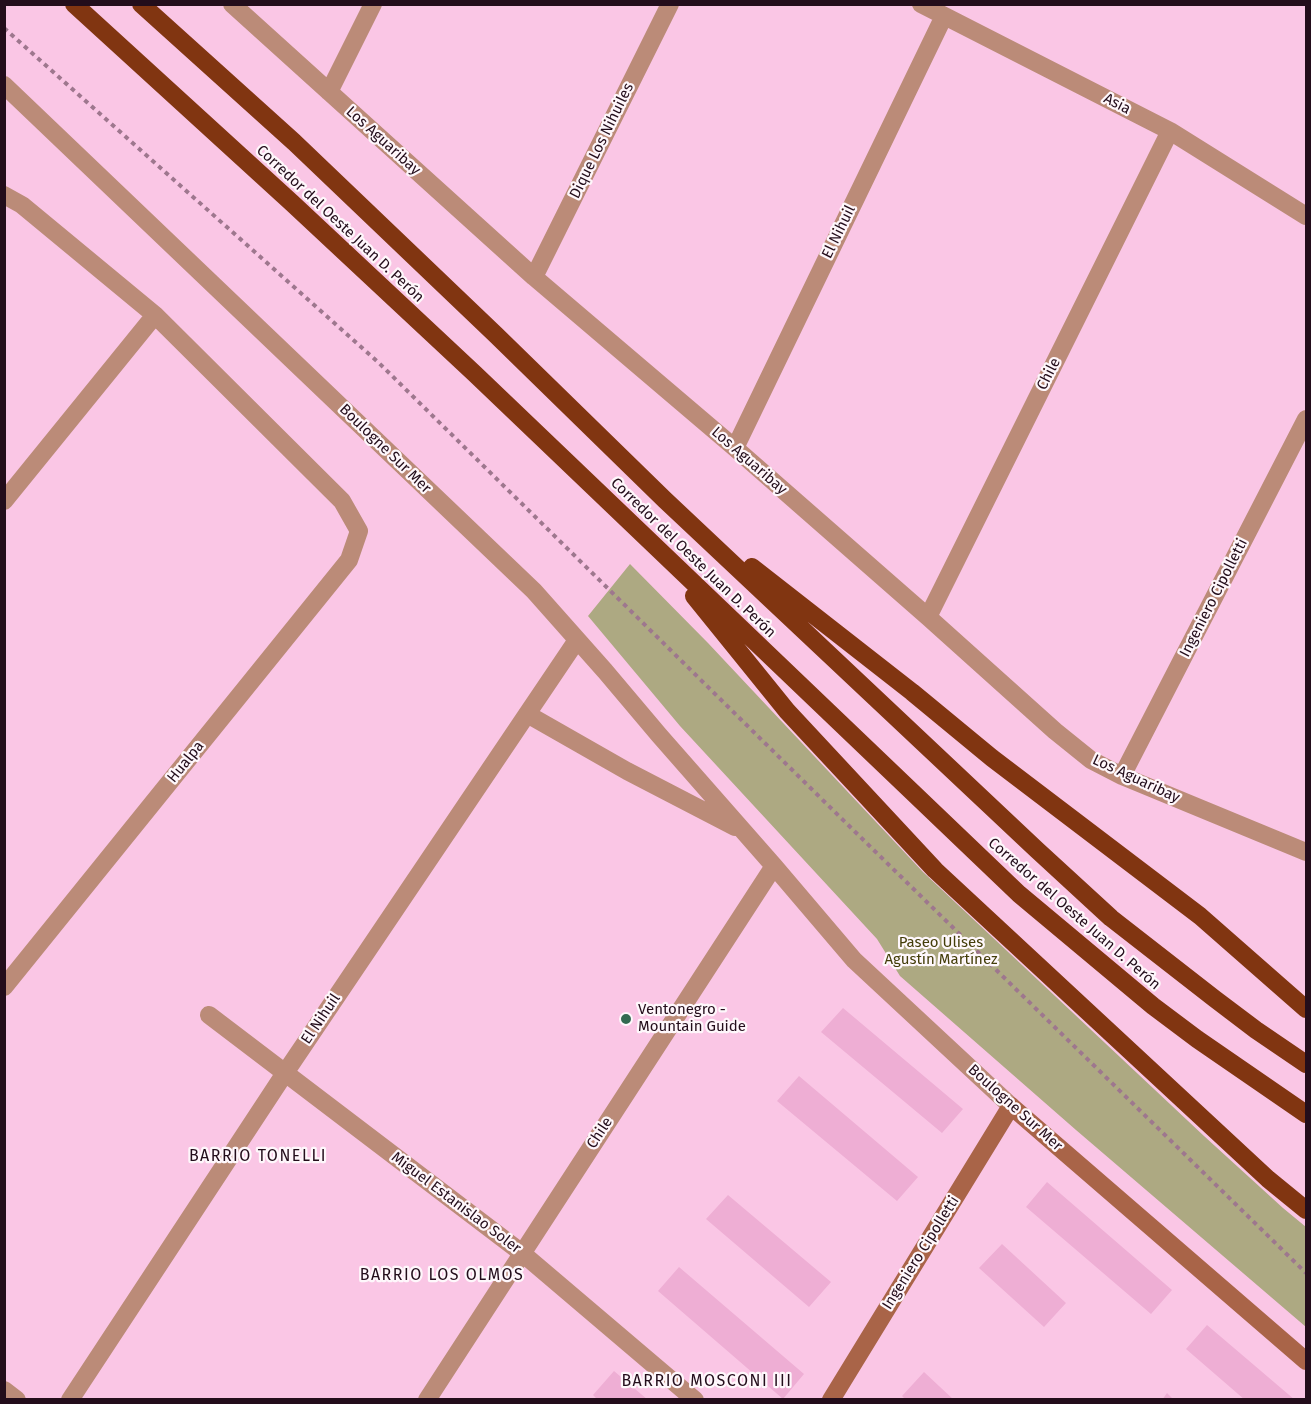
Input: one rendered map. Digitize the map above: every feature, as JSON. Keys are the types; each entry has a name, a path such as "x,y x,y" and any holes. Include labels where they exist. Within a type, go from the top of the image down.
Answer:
{"highway":[{"name":"Corredor del Oeste Juan D. Perón","path":"74,4 301,211 1018,894 1153,1006 1306,1114"},
{"name":"Corredor del Oeste Juan D. Perón","path":"141,4 294,142 666,500 1111,918 1256,1030 1306,1064"},
{"path":"666,500 912,692 1001,766 1200,916 1306,1009"},
{"path":"645,537 787,711 935,870 1268,1179 1306,1210"}],"street":[{"name":"Los Aguaribay","path":"232,4 534,277 735,448 1055,731 1091,760 1122,776 1306,852"},
{"path":"329,92 373,4"},
{"name":"Dique Los Nihuiles","path":"534,277 670,4"},
{"name":"Asia","path":"921,4 1170,132 1306,216"},
{"name":"El Nihuil","path":"735,448 944,16"},
{"name":"Boulogne Sur Mer","path":"4,85 534,591 868,975 1011,1106 1306,1361"},
{"name":"Chile","path":"928,617 1170,132"},
{"path":"4,195 22,205 155,315 4,501"},
{"name":"Hualpa","path":"4,987 349,560 359,531 342,501 155,315"},
{"name":"Ingeniero Cipolletti","path":"1122,776 1306,419"},
{"name":"El Nihuil","path":"70,1400 285,1073 577,640"},
{"name":"Boulogne Sur Mer","path":"527,714 627,771 745,832"},
{"name":"Chile","path":"427,1400 774,866"},
{"name":"Miguel Estanislao Soler","path":"209,1015 522,1253 695,1400"},
{"name":"Ingeniero Cipolletti","path":"831,1400 1011,1106"},
{"path":"4,1389 17,1400"}],"path":[{"path":"4,28 379,363 1306,1273"}],"green space":[{"name":"Paseo Ulises Agustín Martínez","path":"630,564 708,643 923,872 1204,1136 1306,1227 1306,1327 900,976 877,939 680,726 588,616"}],"building":[{"path":"843,1008 963,1109 942,1133 821,1032"},
{"path":"799,1076 918,1177 897,1201 777,1101"},
{"path":"1047,1182 1172,1290 1151,1314 1026,1207"},
{"path":"728,1195 831,1282 809,1307 706,1219"},
{"path":"1002,1244 1066,1303 1044,1327 979,1268"},
{"path":"679,1267 804,1374 783,1399 658,1291"},
{"path":"1207,1325 1295,1400 1245,1400 1186,1349"},
{"path":"614,1371 648,1400 598,1400 593,1395"},
{"path":"924,1372 954,1400 906,1400 902,1396"},
{"path":"1167,1393 1174,1400 1162,1400"}],"place":[{"name":"Ventonegro - Mountain Guide","path":"626,1019"}],"district":[{"name":"BARRIO TONELLI","path":"258,1157"},
{"name":"BARRIO LOS OLMOS","path":"442,1276"},
{"name":"BARRIO MOSCONI III","path":"707,1382"}]}
